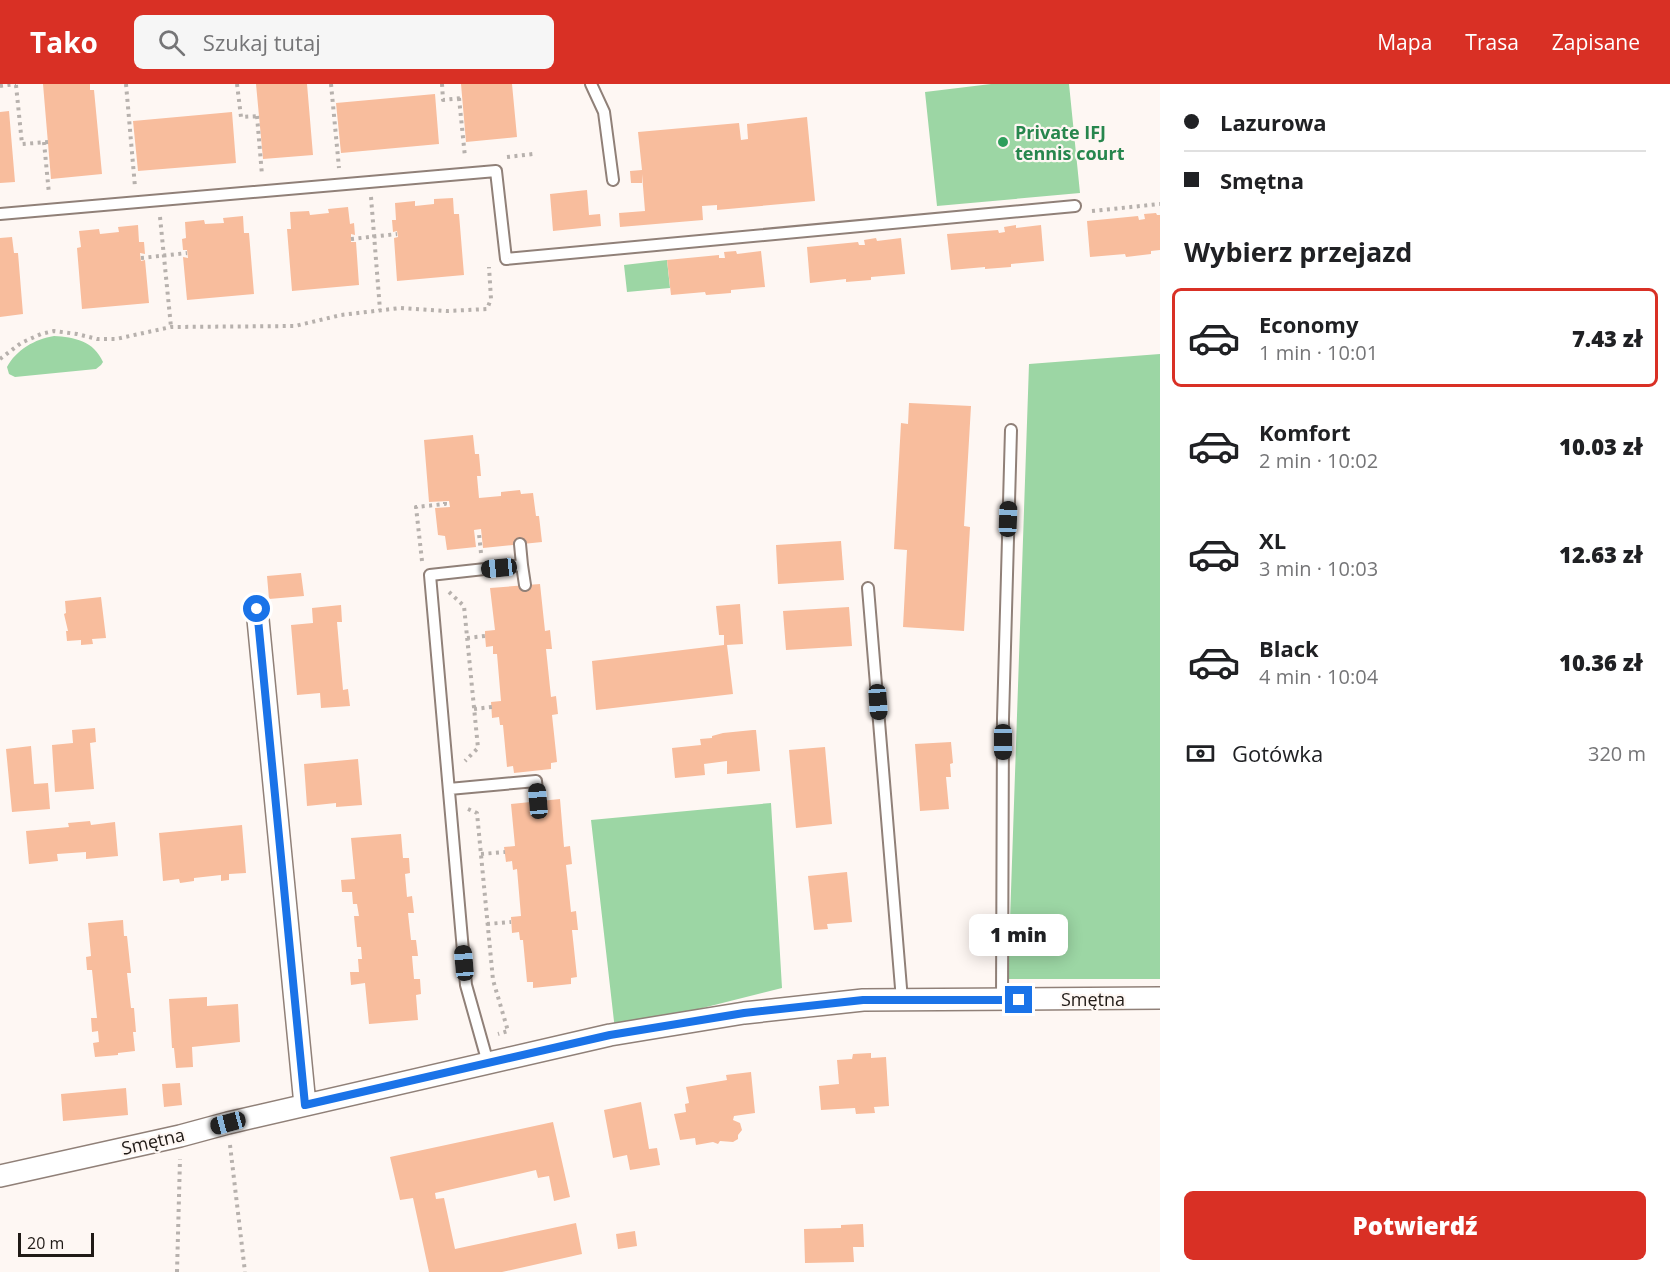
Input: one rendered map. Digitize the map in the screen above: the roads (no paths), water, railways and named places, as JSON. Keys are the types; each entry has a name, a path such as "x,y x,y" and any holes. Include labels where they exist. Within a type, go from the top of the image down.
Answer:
{"street":[{"path":"257,609 305,1105"},
{"name":"Smętna","path":"0,1176 610,1035 744,1013 863,1000 1160,998"}],"lane":[{"path":"591,84 603,112 613,180"},
{"path":"0,214 496,171 506,259 1075,206"},
{"path":"1002,1000 1003,718 1011,430"},
{"path":"520,544 525,585"},
{"path":"488,1063 466,985 430,574 522,565"},
{"path":"868,588 902,1000"},
{"path":"449,789 536,781 538,801"}],"place":[{"name":"Private IFJ tennis court","path":"1003,142"}]}
